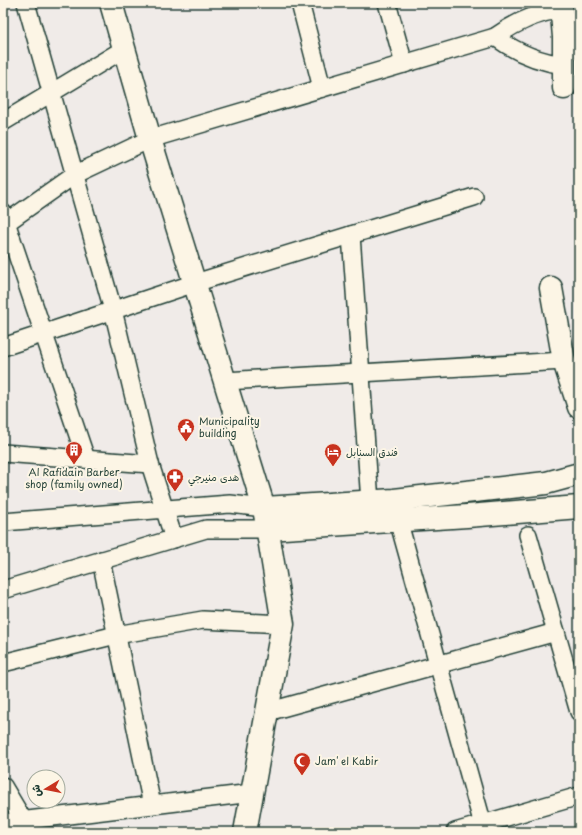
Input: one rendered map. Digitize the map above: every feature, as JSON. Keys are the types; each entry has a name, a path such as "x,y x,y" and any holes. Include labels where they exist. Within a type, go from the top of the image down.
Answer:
{"street":[{"path":"26,3 113,310 150,464 174,539"},
{"path":"111,3 150,139 264,508 268,529 283,624 245,832"},
{"path":"300,3 322,88"},
{"path":"387,3 404,64"},
{"path":"86,459 4,220 74,175 150,139 495,37 512,25 530,16 561,6 565,65 564,88"},
{"path":"495,37 523,55 565,65"},
{"path":"3,122 124,49"},
{"path":"3,346 44,334 194,283 474,196"},
{"path":"351,235 370,502"},
{"path":"551,288 564,361 579,407"},
{"path":"225,381 564,361"},
{"path":"3,453 150,464"},
{"path":"3,590 206,529 268,529 396,510 546,483 579,474"},
{"path":"3,522 230,504 264,508 370,502 396,510 467,516 579,507"},
{"path":"396,510 484,828"},
{"path":"528,535 579,712"},
{"path":"101,560 152,805"},
{"path":"3,663 116,635 203,620 283,624"},
{"path":"267,712 556,632"},
{"path":"3,786 27,826"},
{"path":"3,823 27,826 152,805 252,793"},
{"path":"455,832 484,828 579,796"}],"place":[{"name":"Municipality building","path":"186,442"},
{"name":"Al Rafidain Barber shop (family owned)","path":"74,465"},
{"name":"فندق السنابل","path":"333,467"},
{"name":"هدى منيرجي","path":"175,492"},
{"name":"Jam' el Kabir","path":"302,776"}]}
